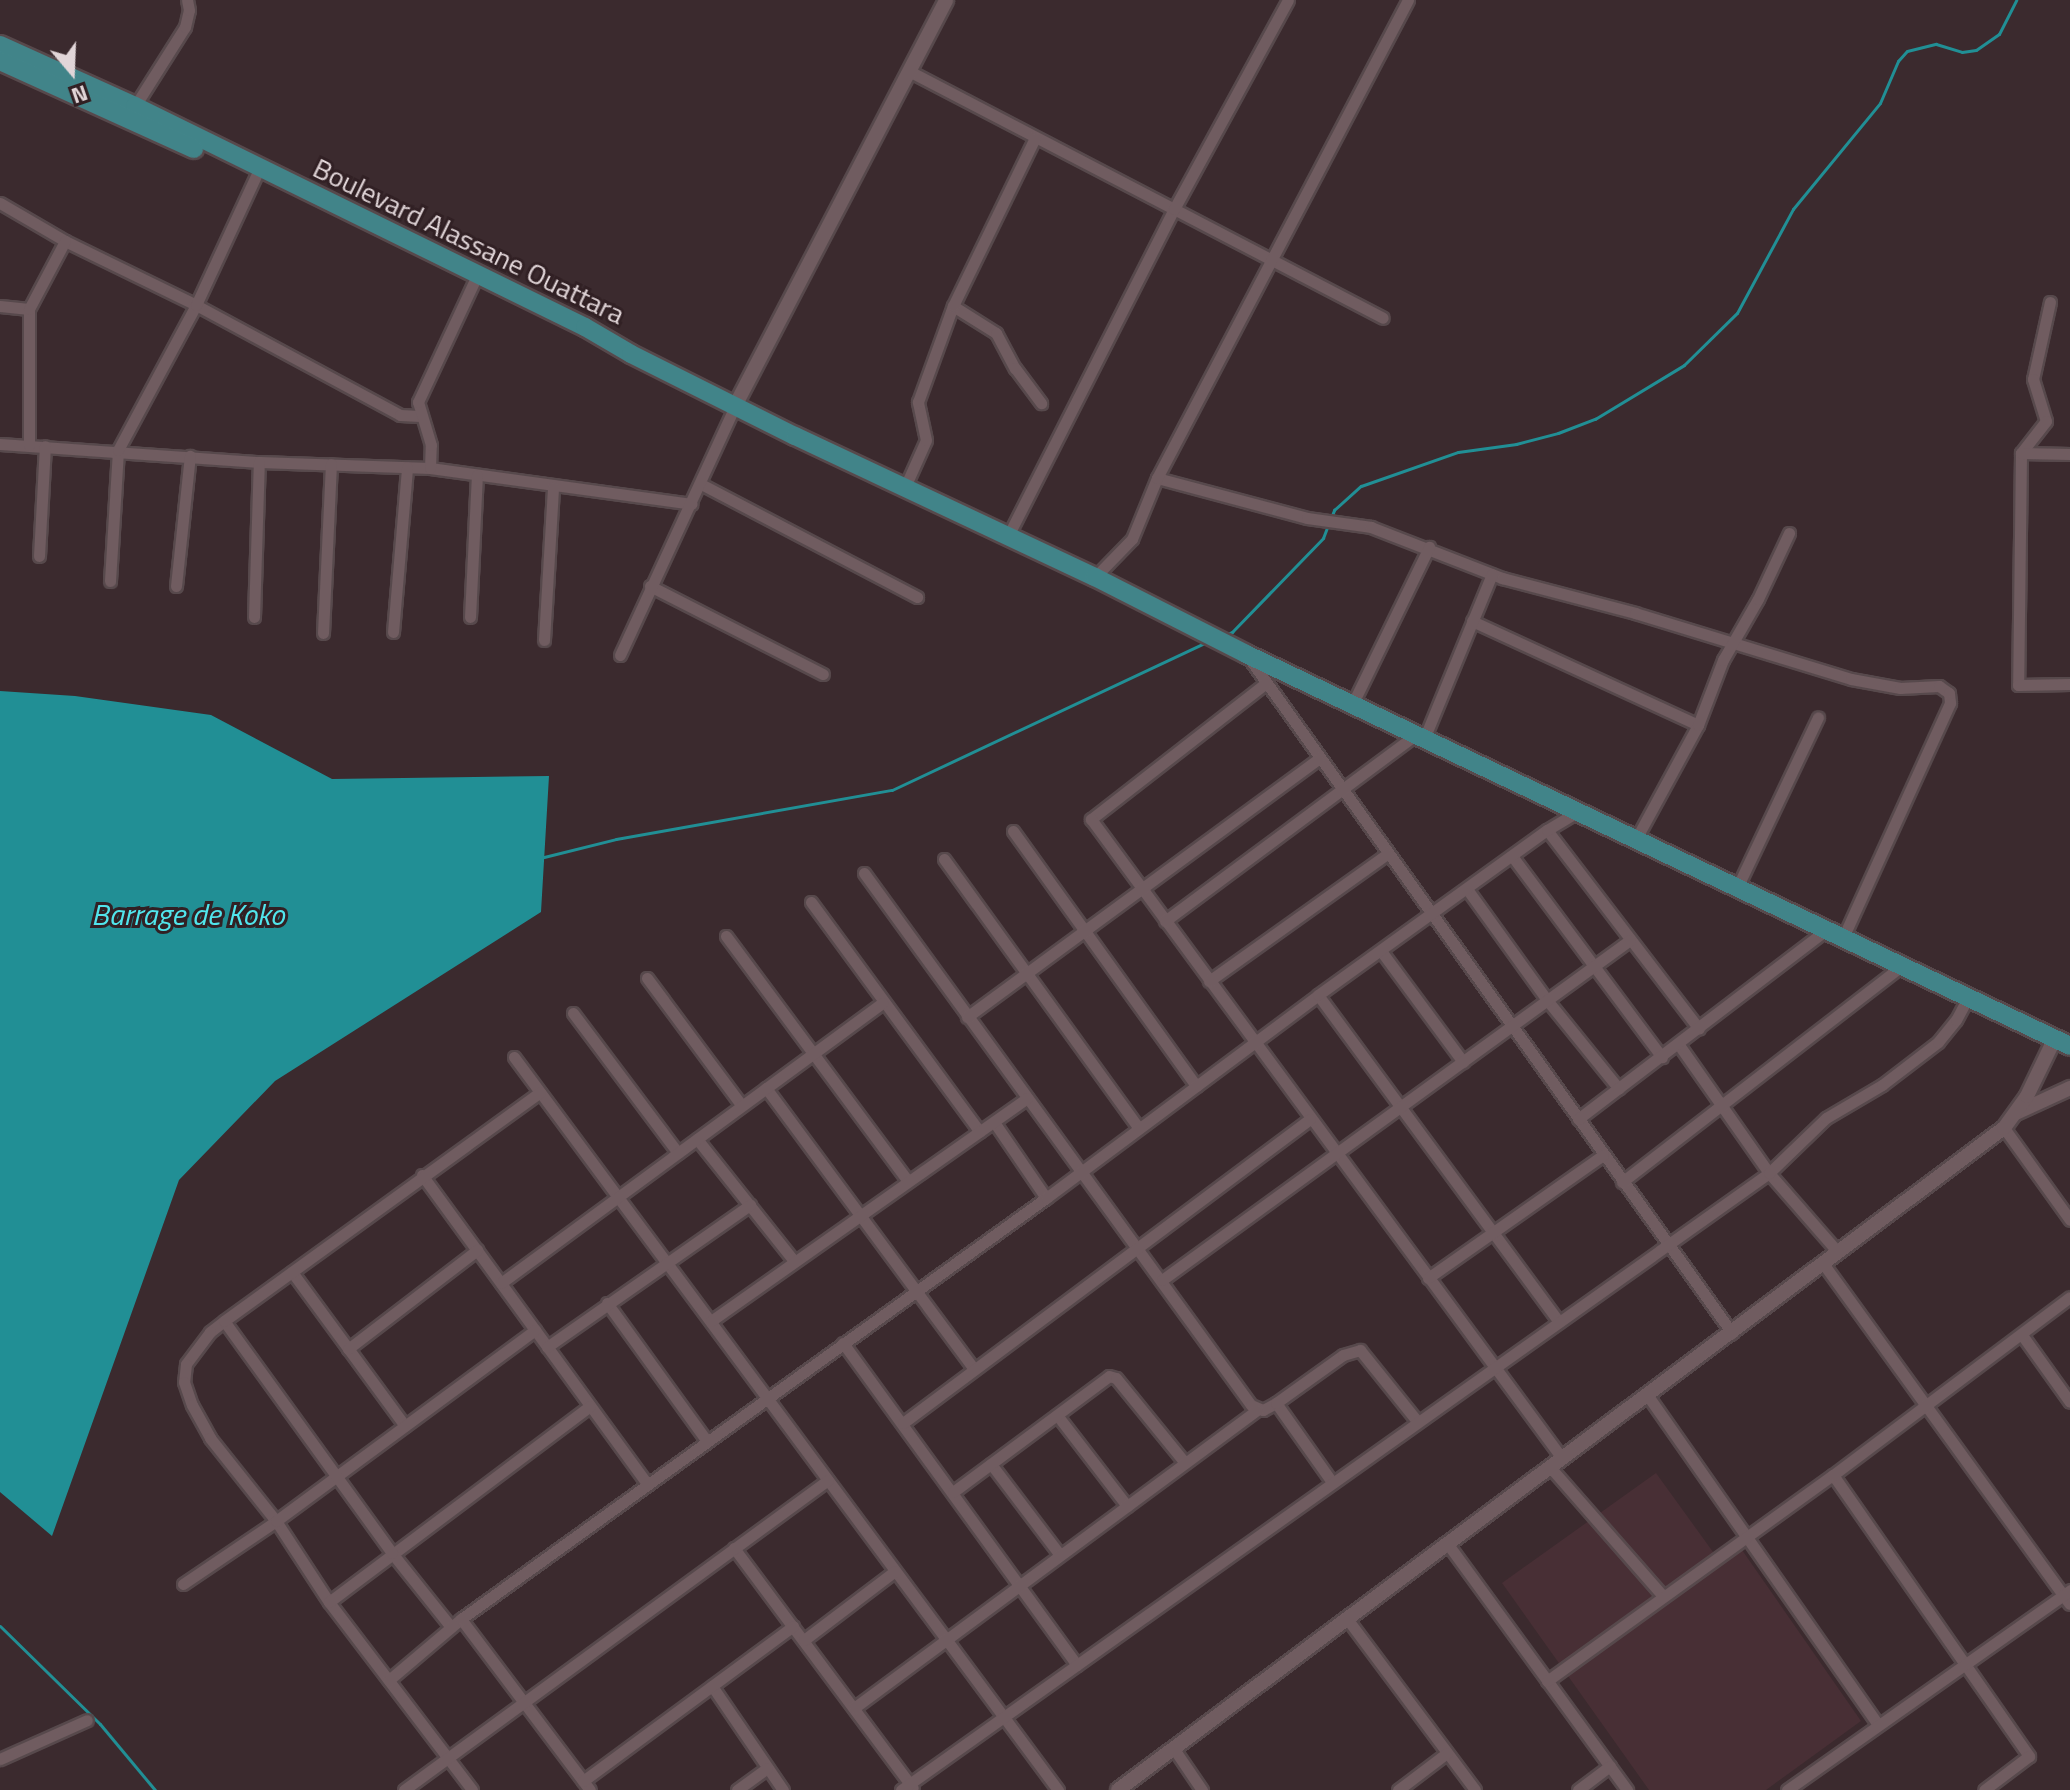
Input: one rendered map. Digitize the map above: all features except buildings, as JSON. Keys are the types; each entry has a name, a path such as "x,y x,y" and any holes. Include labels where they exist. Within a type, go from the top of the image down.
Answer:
{"main road":[{"name":"Boulevard Alassane Ouattara","path":"0,45 135,106 257,173 474,282 631,354"},
{"name":"Boulevard Alassane Ouattara","path":"0,61 257,173 585,327 631,354"},
{"path":"631,354 1095,577 1246,654 1580,811 1736,890 2062,1042"}],"street":[{"path":"135,106 185,27 189,10 187,0"},
{"path":"620,655 736,404 946,0"},
{"path":"1008,536 1174,209 1288,0"},
{"path":"1095,577 1132,539 1157,478 1408,0"},
{"path":"909,71 1383,318"},
{"path":"905,487 926,440 918,402 953,306 1035,138"},
{"path":"110,581 118,450 196,305 257,173"},
{"path":"0,203 65,241 196,305 400,415 420,416"},
{"path":"29,445 29,309 65,241"},
{"path":"430,468 431,445 418,402 474,282"},
{"path":"2050,302 2033,379 2046,421 2021,453 2018,685 2070,684"},
{"path":"0,306 29,309"},
{"path":"953,306 996,333 1015,368 1041,403"},
{"path":"0,444 259,462 430,468 692,504"},
{"path":"39,556 45,446"},
{"path":"2021,453 2070,454"},
{"path":"176,586 190,456"},
{"path":"254,617 259,462"},
{"path":"323,633 331,464"},
{"path":"393,632 407,468"},
{"path":"470,617 477,475"},
{"path":"1157,478 1307,518 1371,527 1492,574 1851,679 1900,688 1939,686 1949,693 1950,703 1942,721 1835,934 1578,1119"},
{"path":"701,484 917,597"},
{"path":"544,640 553,487"},
{"path":"1636,839 1698,725 1723,660 1735,644 1789,533"},
{"path":"1352,705 1429,547"},
{"path":"1165,921 1419,737 1492,574"},
{"path":"650,586 823,674"},
{"path":"1472,621 1698,725"},
{"path":"1246,654 1318,759 1732,1333"},
{"path":"1266,683 1091,819 1562,1458"},
{"path":"1736,890 1818,717"},
{"path":"967,1017 1318,759"},
{"path":"389,1680 461,1619 1046,1198 1318,995 1547,830 1580,811"},
{"path":"1547,830 1699,1029"},
{"path":"1013,831 1196,1086"},
{"path":"1209,981 1387,854"},
{"path":"1512,856 1662,1057"},
{"path":"944,859 1139,1128"},
{"path":"864,873 1257,1410"},
{"path":"1467,889 1547,1000 1619,1089"},
{"path":"811,902 882,1003 980,1132"},
{"path":"726,936 908,1181"},
{"path":"1162,1280 1630,940"},
{"path":"1381,951 1463,1062"},
{"path":"1622,1182 1900,967"},
{"path":"647,978 742,1106"},
{"path":"1318,995 1558,1321"},
{"path":"734,1548 854,1708 908,1788 1417,1421 1769,1173 1826,1118 1891,1079 1938,1042 1956,1020 1968,997"},
{"path":"501,1283 882,1003"},
{"path":"573,1013 678,1153"},
{"path":"1118,1790 2004,1128 2062,1042"},
{"path":"1679,1045 1769,1173 1837,1251"},
{"path":"514,1057 620,1195 1058,1790"},
{"path":"766,1088 974,1369"},
{"path":"2014,1113 2070,1088"},
{"path":"472,1790 329,1602 276,1521 210,1438 192,1405 184,1382 186,1364 193,1351 224,1321 540,1092"},
{"path":"711,1321 1027,1098"},
{"path":"903,1423 1310,1119"},
{"path":"994,1122 1046,1198"},
{"path":"2004,1128 2070,1220"},
{"path":"697,1139 794,1261"},
{"path":"1428,1278 1603,1155"},
{"path":"422,1175 647,1484"},
{"path":"547,1347 667,1260 750,1205"},
{"path":"348,1349 477,1250"},
{"path":"1787,1790 2068,1596 1822,1262"},
{"path":"292,1272 405,1426"},
{"path":"1547,1681 1662,1595 1833,1475 2070,1297"},
{"path":"607,1303 707,1441"},
{"path":"224,1321 392,1553 451,1627"},
{"path":"183,1584 276,1521 535,1330"},
{"path":"2022,1335 2070,1402"},
{"path":"843,1343 1077,1665"},
{"path":"854,1708 1257,1410 1268,1409 1343,1355 1360,1350 1417,1421"},
{"path":"953,1492 1109,1376 1116,1378 1185,1463"},
{"path":"1648,1396 1878,1725"},
{"path":"1276,1403 1332,1482"},
{"path":"329,1602 590,1406"},
{"path":"1057,1415 1127,1506"},
{"path":"991,1464 1060,1555"},
{"path":"1550,1467 1662,1595"},
{"path":"1833,1475 1963,1666 2029,1756 1984,1790"},
{"path":"404,1790 828,1480"},
{"path":"1447,1543 1627,1790"},
{"path":"804,1640 895,1571"},
{"path":"461,1619 586,1786 793,1626"},
{"path":"1348,1620 1475,1790"},
{"path":"712,1686 783,1790"},
{"path":"0,1759 87,1720"},
{"path":"1174,1749 1202,1790"},
{"path":"1398,1790 1447,1753"},
{"path":"1578,1790 1610,1766"},
{"path":"737,1790 767,1768"}],"shaded area":[{"path":"1656,1473 1721,1563 1742,1550 1861,1721 1766,1790 1649,1790 1502,1583"}],"water":[{"name":"Barrage de Koko","path":"0,691 75,696 211,715 332,779 549,776 541,912 275,1081 179,1180 52,1536 0,1492"}],"waterway":[{"path":"1331,518 1334,510 1361,486 1458,452 1516,444 1558,433 1595,419 1684,365 1737,313 1793,209 1880,103 1898,61 1907,51 1936,44 1962,52 1976,50 1999,34 2016,0"},
{"path":"1225,635 1232,632 1323,538 1328,525"},
{"path":"544,857 616,839 892,790 1207,642"},
{"path":"0,1626 100,1724 155,1790"}]}
